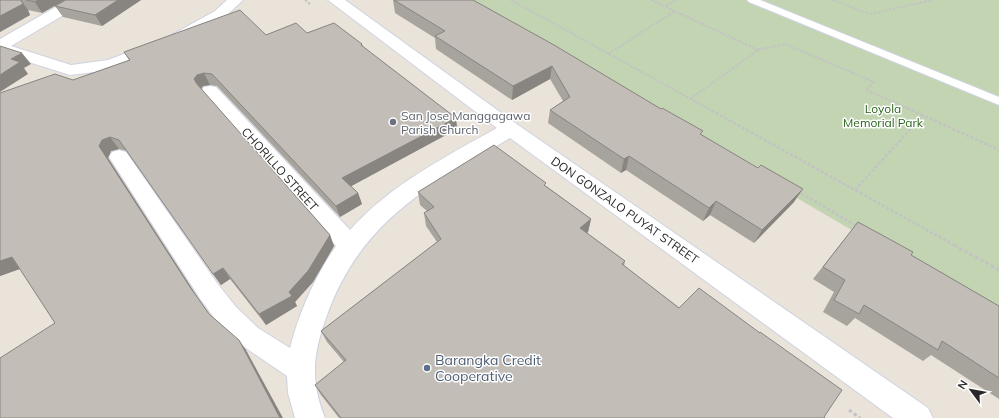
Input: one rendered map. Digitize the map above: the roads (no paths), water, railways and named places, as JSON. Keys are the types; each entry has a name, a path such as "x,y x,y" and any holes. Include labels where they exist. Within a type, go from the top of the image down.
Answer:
{"street":[{"path":"0,47 79,0"},
{"path":"0,47 70,70 111,65 174,40 220,14 236,0"},
{"name":"DON GONZALO PUYAT STREET","path":"335,0 511,129 918,418"},
{"name":"CHORILLO STREET","path":"210,90 350,246"},
{"path":"310,418 303,402 300,369 307,335 317,306 333,272 350,246 371,222 396,200 424,181 511,129"},
{"path":"119,157 208,290 227,315 249,336 300,369"}],"lane":[{"path":"752,0 999,101"}],"place":[{"name":"San Jose Manggagawa Parish Church","path":"393,122"},
{"name":"Barangka Credit Cooperative","path":"427,368"}],"park label":[{"name":"Loyola Memorial Park","path":"883,115"}]}
